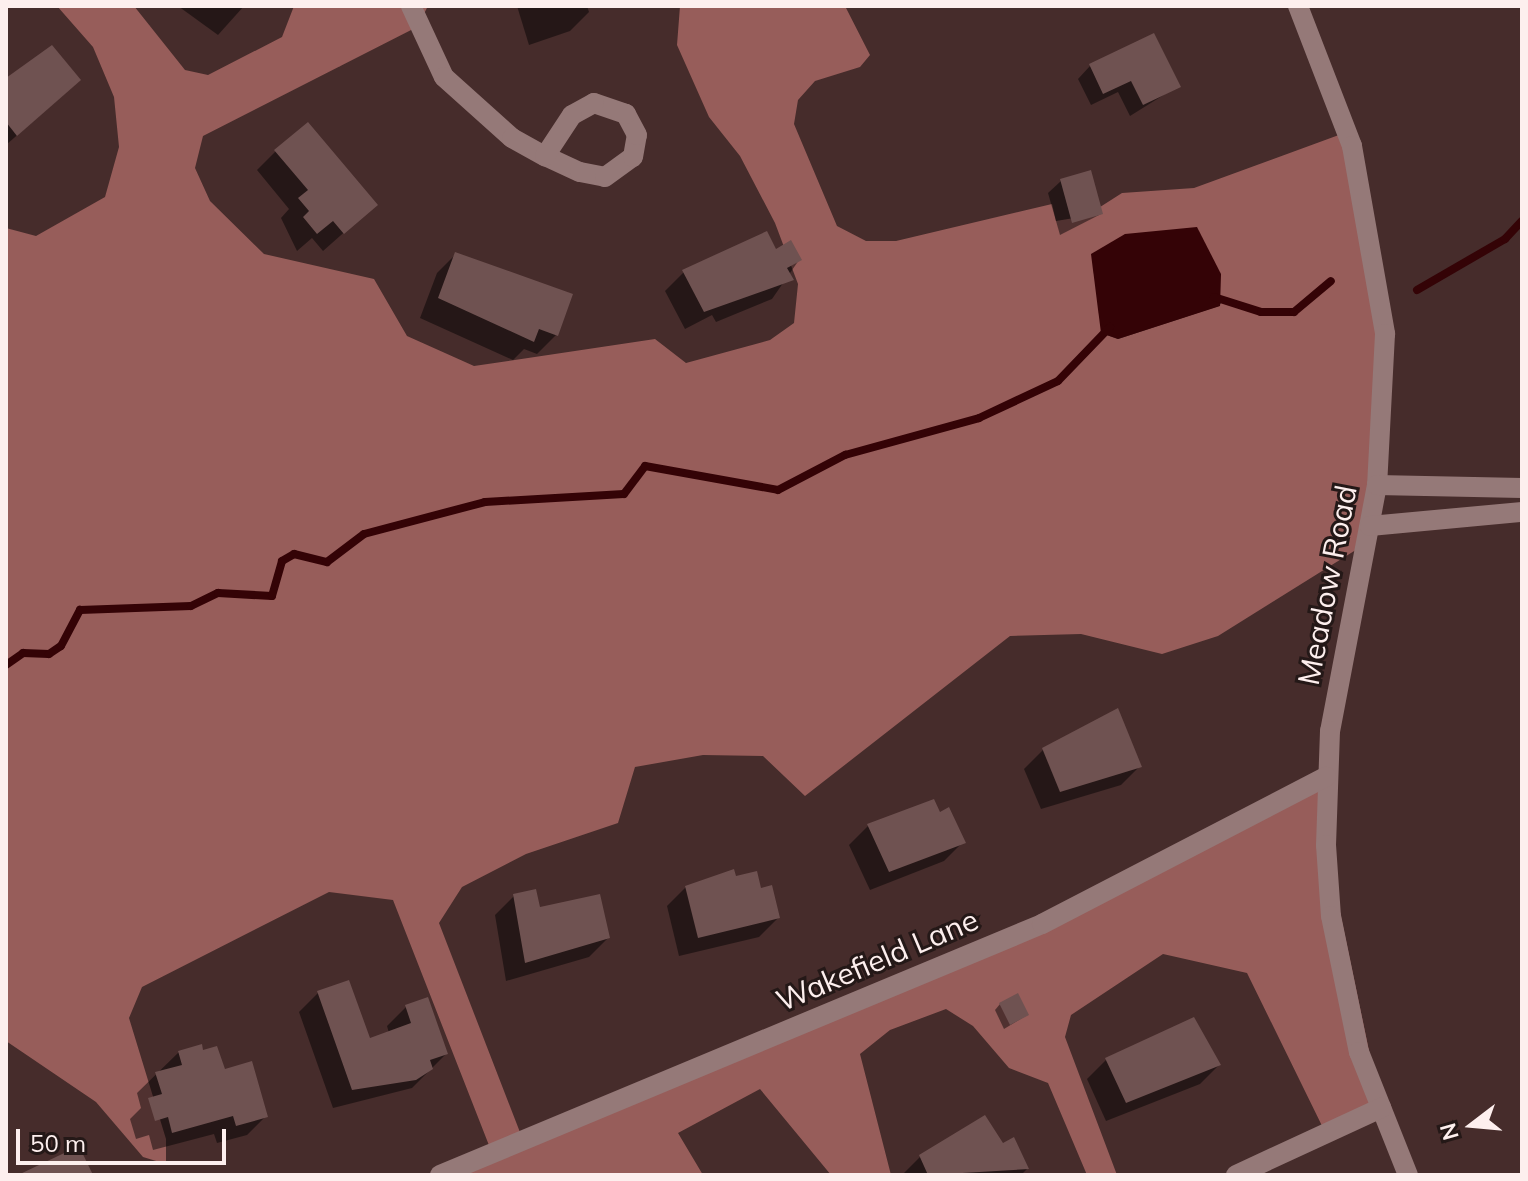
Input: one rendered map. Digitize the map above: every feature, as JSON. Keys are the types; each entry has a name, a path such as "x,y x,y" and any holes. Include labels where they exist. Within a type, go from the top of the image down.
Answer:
{"street":[{"path":"411,6 429,52 465,102 545,156 605,177 633,157 637,135 626,114 594,103 572,115 545,156"},
{"name":"Meadow Road","path":"1298,6 1347,132 1374,241 1385,334 1377,485 1326,777 1333,929 1359,1052 1408,1175"},
{"path":"1377,485 1522,488"},
{"path":"1370,526 1522,512"},
{"name":"Wakefield Lane","path":"440,1175 1042,924 1326,777"},
{"path":"1236,1175 1381,1108"}],"shaded area":[{"path":"57,6 134,6 185,70 208,75 282,37 294,6 428,6 417,27 203,136 195,168 210,201 264,254 374,279 407,336 474,366 655,339 686,363 770,340 794,323 798,284 775,223 740,156 709,117 677,45 680,6 845,6 870,55 860,67 815,81 798,100 794,124 837,226 866,241 896,241 1052,204 1056,221 1086,216 1122,193 1194,188 1347,132 1385,334 1367,543 1218,636 1162,654 1081,634 1010,636 805,796 763,756 703,755 635,767 618,823 526,854 462,887 439,923 523,1140 1042,924 1326,777 1326,845 1381,1108 1326,1134 1247,973 1163,954 1071,1015 1065,1037 1117,1175 1087,1175 1048,1083 1009,1068 973,1026 946,1009 890,1030 860,1054 891,1175 831,1175 760,1089 678,1133 703,1175 440,1175 492,1153 393,900 329,892 142,987 129,1018 166,1139 166,1164 143,1157 96,1102 6,1041 6,228 36,236 105,197 119,147 114,97 93,47","holes":["1125,234 1157,234 1224,299 1219,306 1118,339 1101,333"]},
{"path":"1197,227 1221,274 1220,306 1118,339 1101,333 1091,254 1125,234"}],"building":[{"path":"1154,33 1181,87 1143,105 1131,81 1103,94 1089,64"},
{"path":"52,45 81,80 17,136 6,122 6,78"},
{"path":"308,122 378,205 344,234 333,221 317,234 303,217 309,211 298,198 308,190 274,150"},
{"path":"1091,170 1103,214 1072,223 1060,179"},
{"path":"767,231 776,249 791,240 802,260 787,268 794,280 704,312 682,270"},
{"path":"455,252 573,294 558,336 539,329 534,342 438,298"},
{"path":"1118,708 1142,767 1060,792 1042,748"},
{"path":"934,799 940,812 949,807 966,843 889,872 867,824"},
{"path":"734,869 736,876 757,871 761,888 772,885 780,918 698,938 685,886"},
{"path":"536,889 540,907 600,894 610,938 525,963 513,894"},
{"path":"349,980 370,1038 411,1023 405,1005 428,997 448,1054 430,1060 433,1069 416,1080 352,1090 317,991"},
{"path":"1018,993 1029,1015 1010,1025 999,1003"},
{"path":"1194,1017 1221,1065 1126,1103 1105,1058"},
{"path":"202,1044 203,1050 217,1046 225,1069 252,1061 268,1117 236,1126 233,1116 172,1133 168,1117 155,1121 148,1098 162,1094 155,1072 182,1065 178,1051"},
{"path":"985,1115 1003,1143 1014,1137 1029,1169 928,1175 919,1155"},
{"path":"79,1146 93,1175 18,1175"}],"waterway":[{"path":"1417,290 1505,239 1522,221"},
{"path":"1214,297 1261,312 1294,312 1331,281"},
{"path":"6,665 23,653 49,654 61,646 80,610 191,606 218,593 272,596 282,561 294,554 327,562 364,534 485,502 624,494 645,466 778,490 845,455 979,418 1058,381 1110,327"}]}
